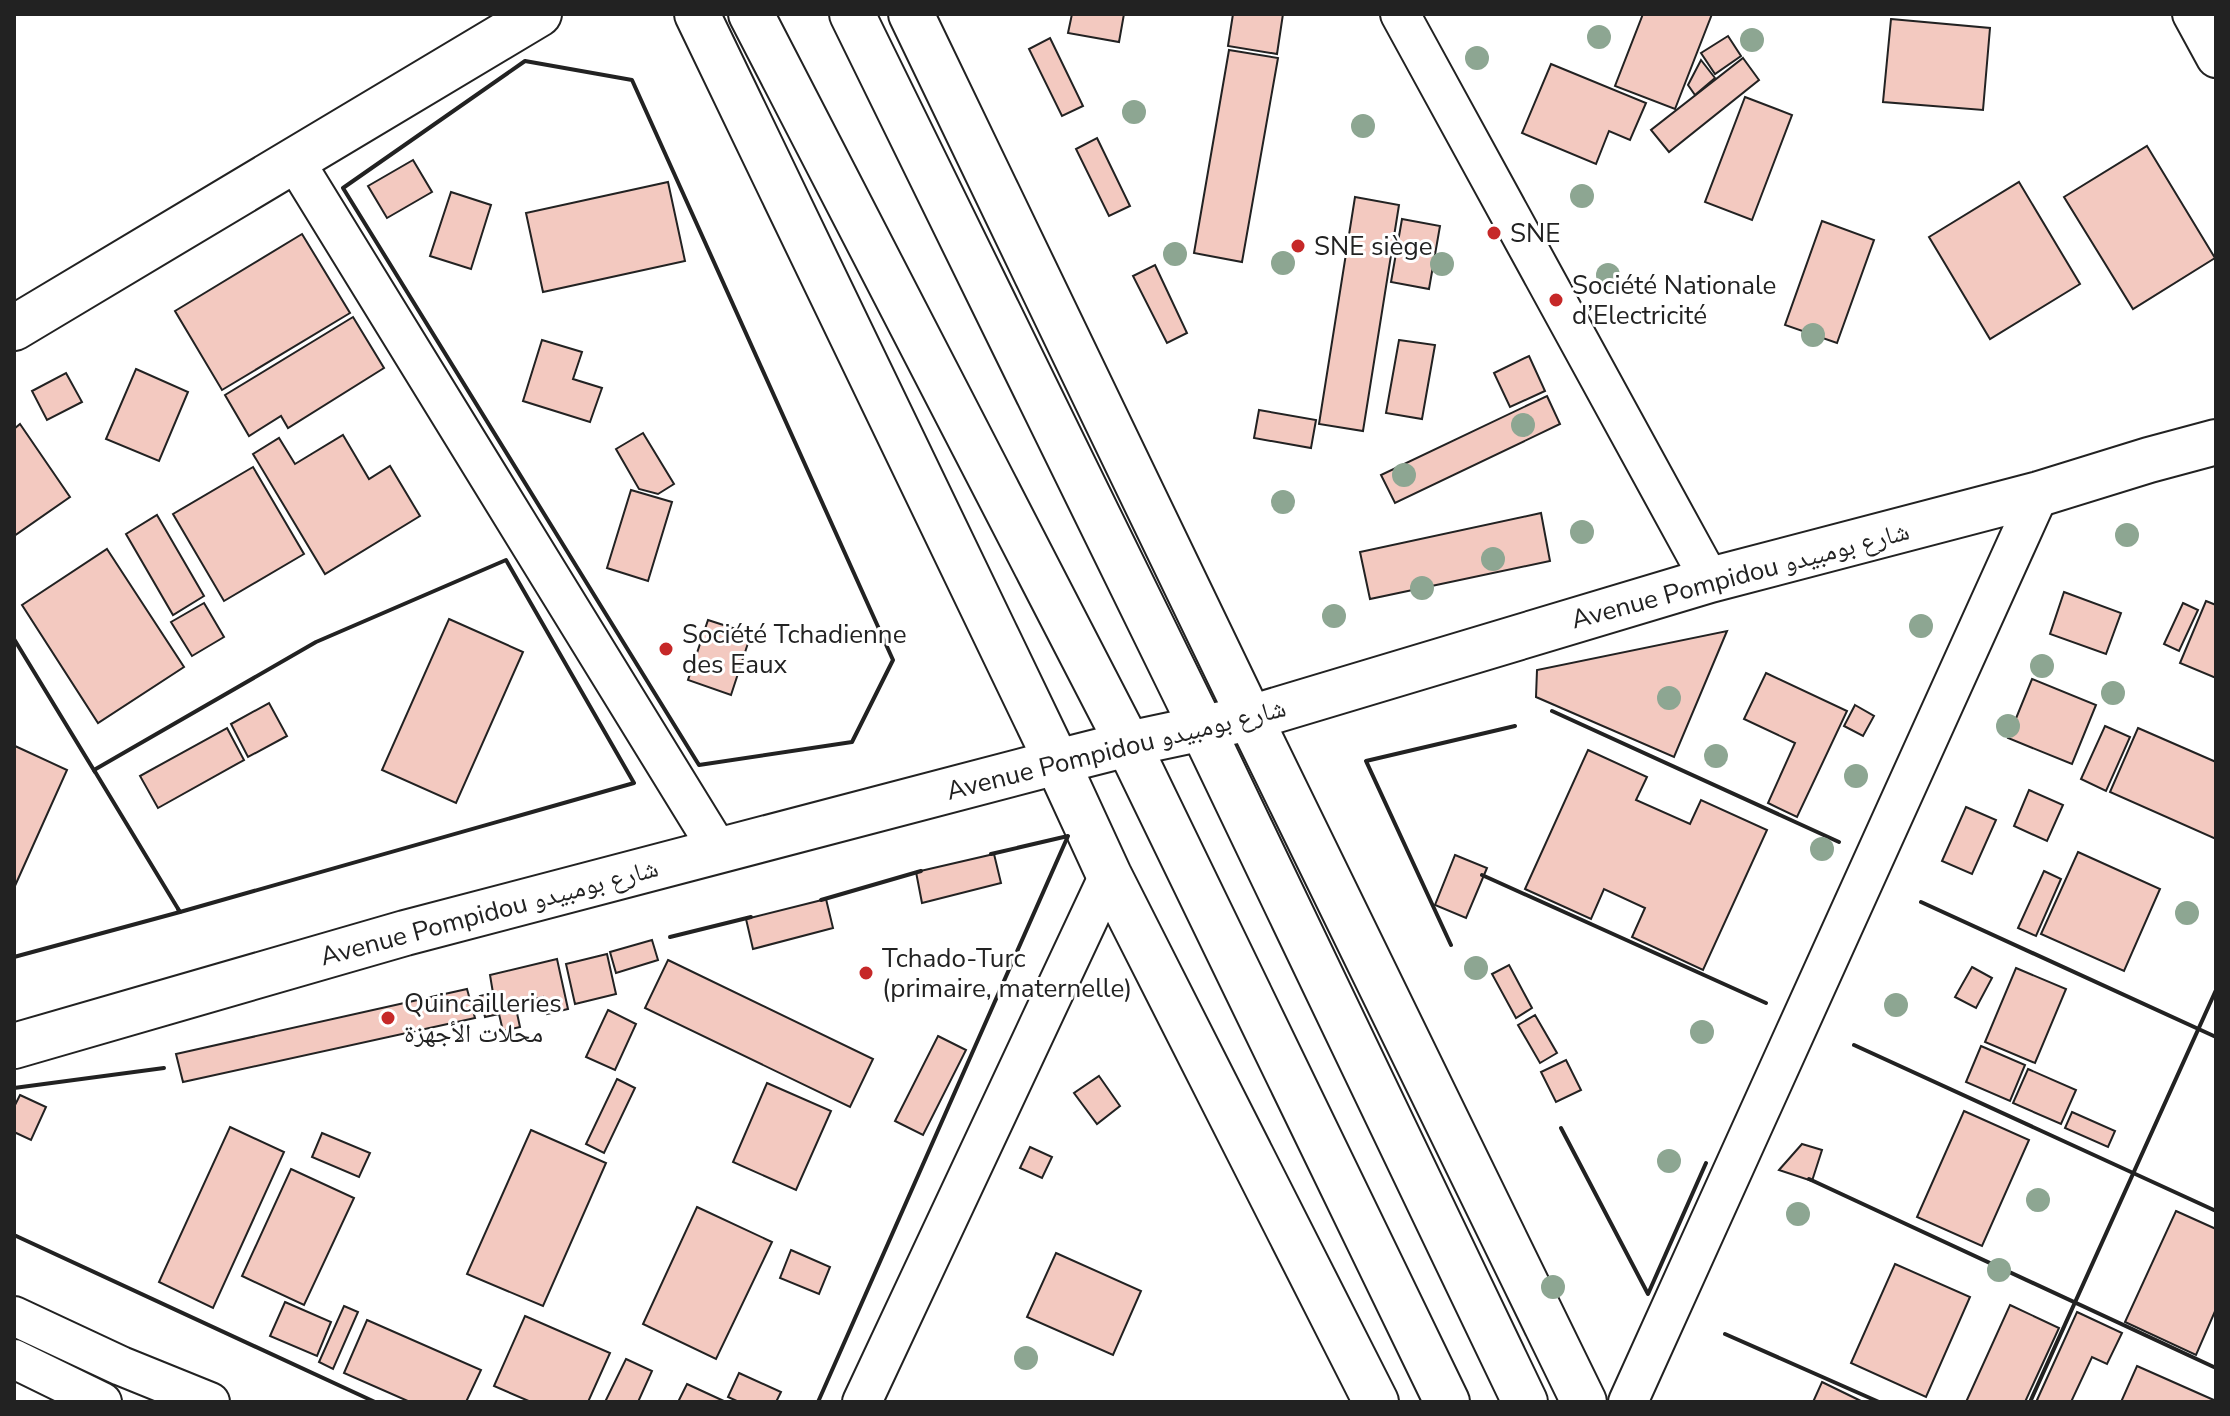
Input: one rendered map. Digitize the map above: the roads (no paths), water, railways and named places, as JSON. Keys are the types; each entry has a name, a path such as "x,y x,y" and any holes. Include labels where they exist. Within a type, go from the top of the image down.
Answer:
{"main road":[{"path":"14,328 539,14"},
{"path":"697,14 1109,875 1376,1402"},
{"path":"751,14 1128,744 1447,1402"},
{"path":"852,14 1202,728 1525,1402"},
{"path":"911,14 1584,1402"},
{"name":"Avenue Pompidou شارع بومبيدو","path":"14,1046 405,933 1057,762 1250,718 1710,580 2039,494 2216,442"}],"street":[{"path":"1400,14 1710,580"},
{"path":"2192,14 2216,58"},
{"path":"294,160 719,851"},
{"path":"1628,1402 2039,494"},
{"path":"862,1402 1109,875"},
{"path":"14,1316 121,1366 210,1402"},
{"path":"14,1359 102,1402"}],"place":[{"name":"SNE","path":"1494,233"},
{"name":"SNE siège","path":"1298,246"},
{"name":"Société Nationale d’Electricité","path":"1556,300"},
{"name":"Société Tchadienne des Eaux","path":"666,649"},
{"name":"Tchado-Turc (primaire, maternelle)","path":"866,973"},
{"name":"Quincailleries محلات الأجهزة","path":"388,1018"}]}
